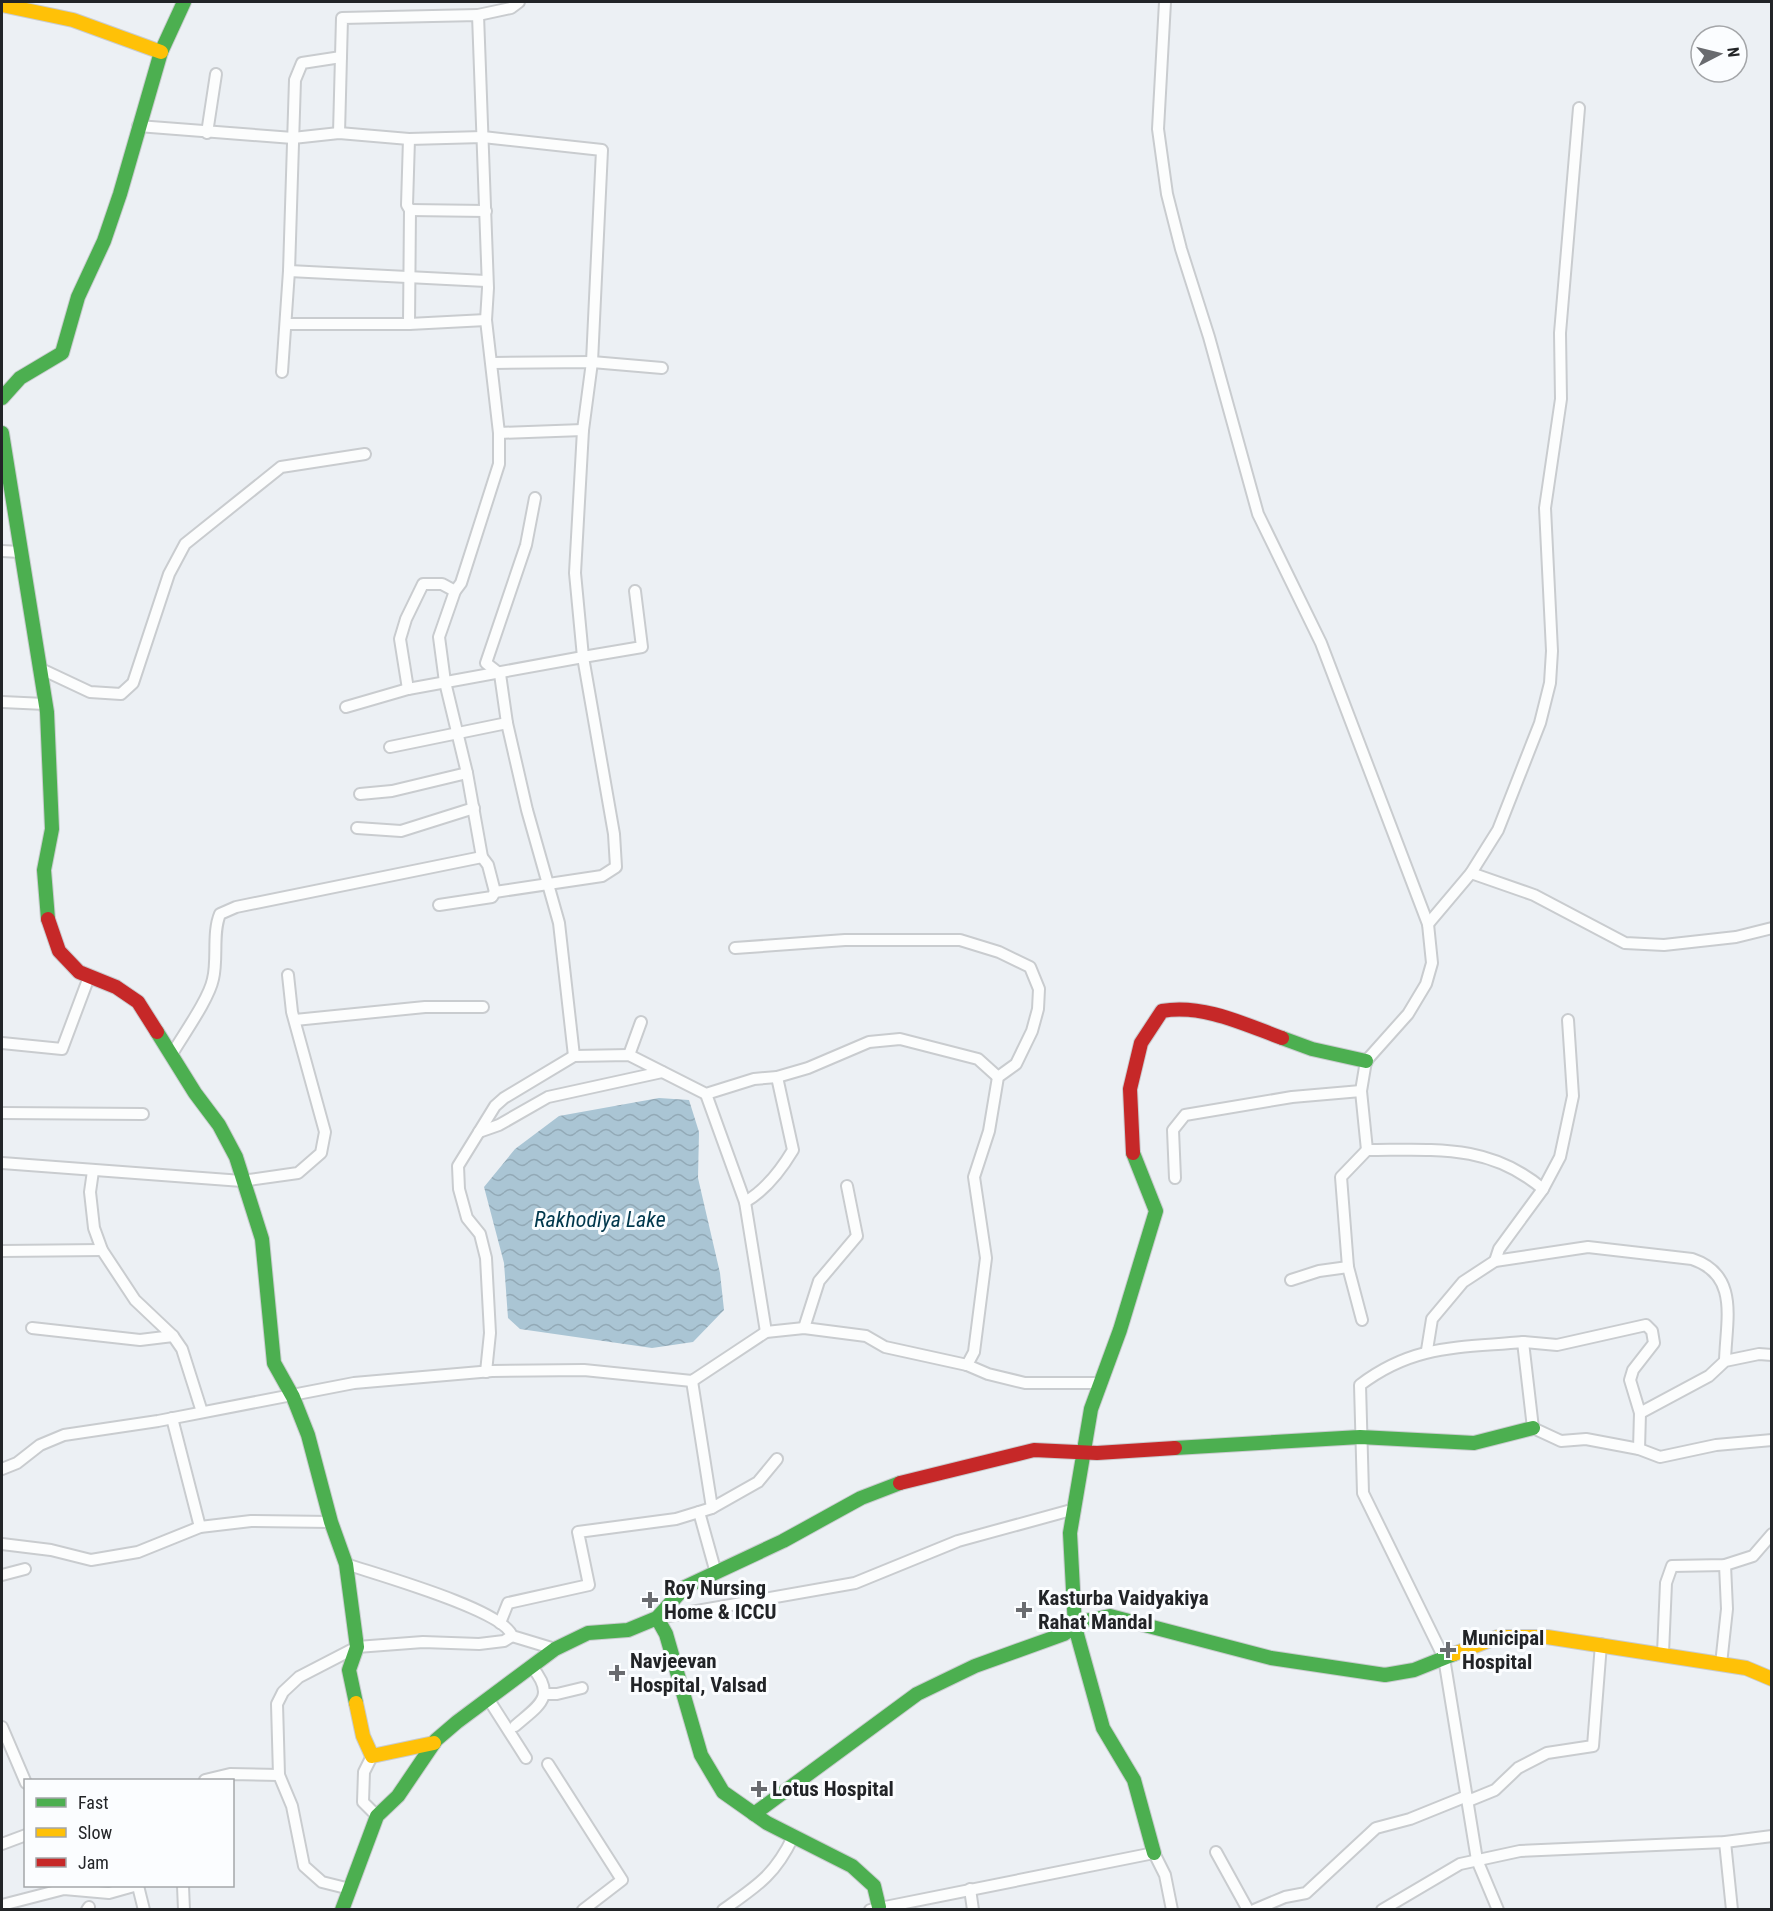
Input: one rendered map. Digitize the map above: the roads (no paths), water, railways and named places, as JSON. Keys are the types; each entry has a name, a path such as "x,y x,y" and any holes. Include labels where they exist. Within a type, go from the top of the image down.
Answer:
{"street":[{"path":"2,398 9,385 62,353 78,297 104,241 120,194 161,52 184,2"},
{"path":"339,133 342,18 478,15 511,8 519,2"},
{"path":"1165,2 1158,129 1167,194 1181,249 1209,337 1258,514 1321,644 1428,924 1432,963 1426,984 1408,1014 1366,1061 1361,1091 1367,1150"},
{"path":"2,5 73,20 161,52"},
{"path":"439,905 492,897 495,892 488,865 482,857 467,772 445,682 439,637 455,591 461,583 499,464 499,433 486,320 486,211 478,15"},
{"path":"282,372 289,271 295,80 298,68 310,60 341,57"},
{"path":"207,133 216,74"},
{"path":"1428,924 1471,873 1498,830 1540,723 1550,682 1552,651 1545,508 1561,399 1560,333 1579,108"},
{"path":"138,126 293,138 339,133 409,138 483,137 602,150 592,362 583,430 575,573 584,657 614,834 616,867 602,876 495,892"},
{"path":"409,138 407,205 410,210 409,324"},
{"path":"410,210 486,211"},
{"path":"289,271 486,281"},
{"path":"286,324 409,324 486,320"},
{"path":"492,363 592,362 662,368"},
{"path":"499,433 583,430"},
{"path":"2,433 45,704 52,829 44,870 45,912 59,951 79,972 116,987 138,1002 195,1093 219,1125 236,1157 242,1181 255,1208 262,1239 268,1322 274,1363 293,1397 308,1436 331,1522 346,1564 357,1647 349,1670 363,1736 372,1756"},
{"path":"39,668 90,692 121,694 133,683 169,574 185,544 281,467 365,454"},
{"path":"535,498 526,545 486,663 500,674 507,723 527,810 559,922 574,1056"},
{"path":"2,551 20,552"},
{"path":"408,689 400,639 406,619 423,584 442,584 455,591"},
{"path":"346,707 408,689 642,647 635,591"},
{"path":"2,702 45,704"},
{"path":"390,747 507,723"},
{"path":"360,794 392,791 467,772"},
{"path":"357,828 401,831 474,808"},
{"path":"172,1054 213,983 217,960 217,921 220,914 236,907 482,857"},
{"path":"1471,873 1534,895 1625,943 1674,944 1736,937 1772,928"},
{"path":"735,948 845,940 960,940 999,952 1030,967 1040,989 1038,1009 1032,1031 1016,1064 998,1077 989,1131 974,1177 986,1258 974,1352 967,1365"},
{"path":"2,1163 242,1181 298,1173 321,1153 325,1132 296,1020 288,975"},
{"path":"2,1043 62,1049 89,976"},
{"path":"296,1020 425,1007 483,1007"},
{"path":"1172,1910 1165,1875 1154,1853 1134,1780 1103,1728 1075,1627 1070,1533 1091,1410 1120,1330 1156,1211 1131,1149 1130,1089 1141,1043 1149,1027 1162,1011 1179,1008 1223,1016 1312,1048 1366,1061"},
{"path":"1496,1261 1499,1249 1543,1189 1560,1157 1573,1096 1568,1020"},
{"path":"629,1056 641,1022"},
{"path":"706,1094 754,1079 777,1077 808,1068 869,1042 900,1038 978,1059 998,1077"},
{"path":"486,1372 490,1333 486,1258 480,1234 468,1218 459,1189 458,1167 479,1132 504,1098 574,1056 629,1056 706,1094 745,1202 766,1332"},
{"path":"479,1132 499,1125 548,1097 662,1072"},
{"path":"745,1202 756,1195 783,1167 793,1150 777,1077"},
{"path":"1175,1178 1173,1130 1185,1115 1292,1097 1361,1091"},
{"path":"2,1113 143,1114"},
{"path":"1362,1320 1348,1267 1341,1177 1367,1150 1457,1150 1526,1174 1543,1189"},
{"path":"93,1170 90,1192 94,1228 102,1250 135,1300 173,1336 182,1349 202,1412"},
{"path":"804,1328 819,1281 857,1236 847,1186"},
{"path":"1427,1350 1432,1319 1463,1282 1496,1261 1588,1247 1692,1259 1706,1263 1720,1276 1727,1292 1725,1361"},
{"path":"2,1251 102,1250"},
{"path":"1291,1280 1319,1271 1348,1267"},
{"path":"1498,1910 1477,1860 1444,1658 1382,1536 1363,1493 1360,1385 1382,1369 1427,1350 1523,1342 1557,1345 1646,1325 1652,1331 1654,1343 1633,1370 1630,1380 1640,1413 1639,1449"},
{"path":"32,1328 140,1340 173,1336"},
{"path":"2,1468 17,1464 40,1445 64,1435 293,1397 354,1383 486,1372 584,1370 692,1381 766,1332 804,1328 866,1336 885,1347 967,1365 988,1374 1025,1383 1101,1383"},
{"path":"1523,1342 1533,1428"},
{"path":"1640,1413 1709,1376 1725,1361 1759,1354 1772,1354"},
{"path":"692,1381 712,1508"},
{"path":"172,1418 200,1527"},
{"path":"657,1618 685,1587 783,1541 861,1498 905,1481 1034,1450 1085,1452 1360,1437 1474,1443 1533,1428 1561,1441 1586,1439 1639,1449 1660,1457 1716,1445 1772,1440"},
{"path":"500,1623 508,1603 589,1585 578,1532 676,1519 712,1508 758,1482 777,1459"},
{"path":"342,1910 376,1816 398,1796 435,1743 457,1722 489,1701 555,1649 588,1633 628,1630 657,1618 855,1583 958,1541 1075,1509"},
{"path":"699,1512 716,1573"},
{"path":"2,1544 51,1550 91,1560 138,1552 200,1527 251,1521 331,1522"},
{"path":"1663,1653 1666,1583 1672,1566 1725,1565 1753,1557 1772,1534"},
{"path":"346,1564 465,1604 500,1623 510,1630 512,1636"},
{"path":"1721,1664 1727,1609 1725,1565"},
{"path":"2,1575 25,1569"},
{"path":"754,1814 916,1694 975,1666 1064,1634 1084,1621 1110,1616 1271,1658 1385,1675 1414,1670 1498,1637 1547,1637 1663,1653 1746,1668 1772,1679"},
{"path":"657,1618 666,1634 701,1755 723,1792 793,1837 852,1866 874,1886 875,1909 1154,1853"},
{"path":"350,1889 322,1882 303,1866 292,1806 279,1775 277,1704 283,1692 299,1677 357,1647 423,1642 479,1644 504,1641 512,1636 555,1649"},
{"path":"1254,1910 1285,1897 1306,1893 1376,1828 1495,1790 1518,1768 1547,1753 1593,1746 1601,1644"},
{"path":"515,1726 542,1703 545,1694 543,1680 532,1667"},
{"path":"545,1694 557,1694 582,1688"},
{"path":"489,1701 526,1758"},
{"path":"2,1727 24,1779"},
{"path":"372,1756 435,1743"},
{"path":"372,1756 364,1772 363,1802 376,1816"},
{"path":"548,1764 622,1880 583,1910"},
{"path":"210,1779 230,1774 279,1775"},
{"path":"2,1844 24,1836"},
{"path":"1382,1910 1460,1864 1520,1851 1552,1851 1609,1845 1725,1842 1772,1836"},
{"path":"723,1910 760,1885 781,1862 793,1837"},
{"path":"1725,1842 1732,1910"},
{"path":"1216,1852 1248,1910"},
{"path":"2,1905 64,1887 109,1893 132,1887"},
{"path":"136,1887 144,1910"},
{"path":"183,1887 184,1910"},
{"path":"970,1889 973,1910"}],"water":[{"name":"Rakhodiya Lake","path":"659,1098 689,1100 699,1132 698,1178 720,1273 724,1310 693,1342 652,1348 520,1329 508,1318 504,1263 484,1187 515,1149 559,1116"}],"place":[{"name":"Roy Nursing Home & ICCU","path":"650,1600"},
{"name":"Kasturba Vaidyakiya Rahat Mandal","path":"1024,1610"},
{"name":"Municipal Hospital","path":"1448,1650"},
{"name":"Navjeevan Hospital, Valsad","path":"617,1673"},
{"name":"Lotus Hospital","path":"759,1789"}]}
